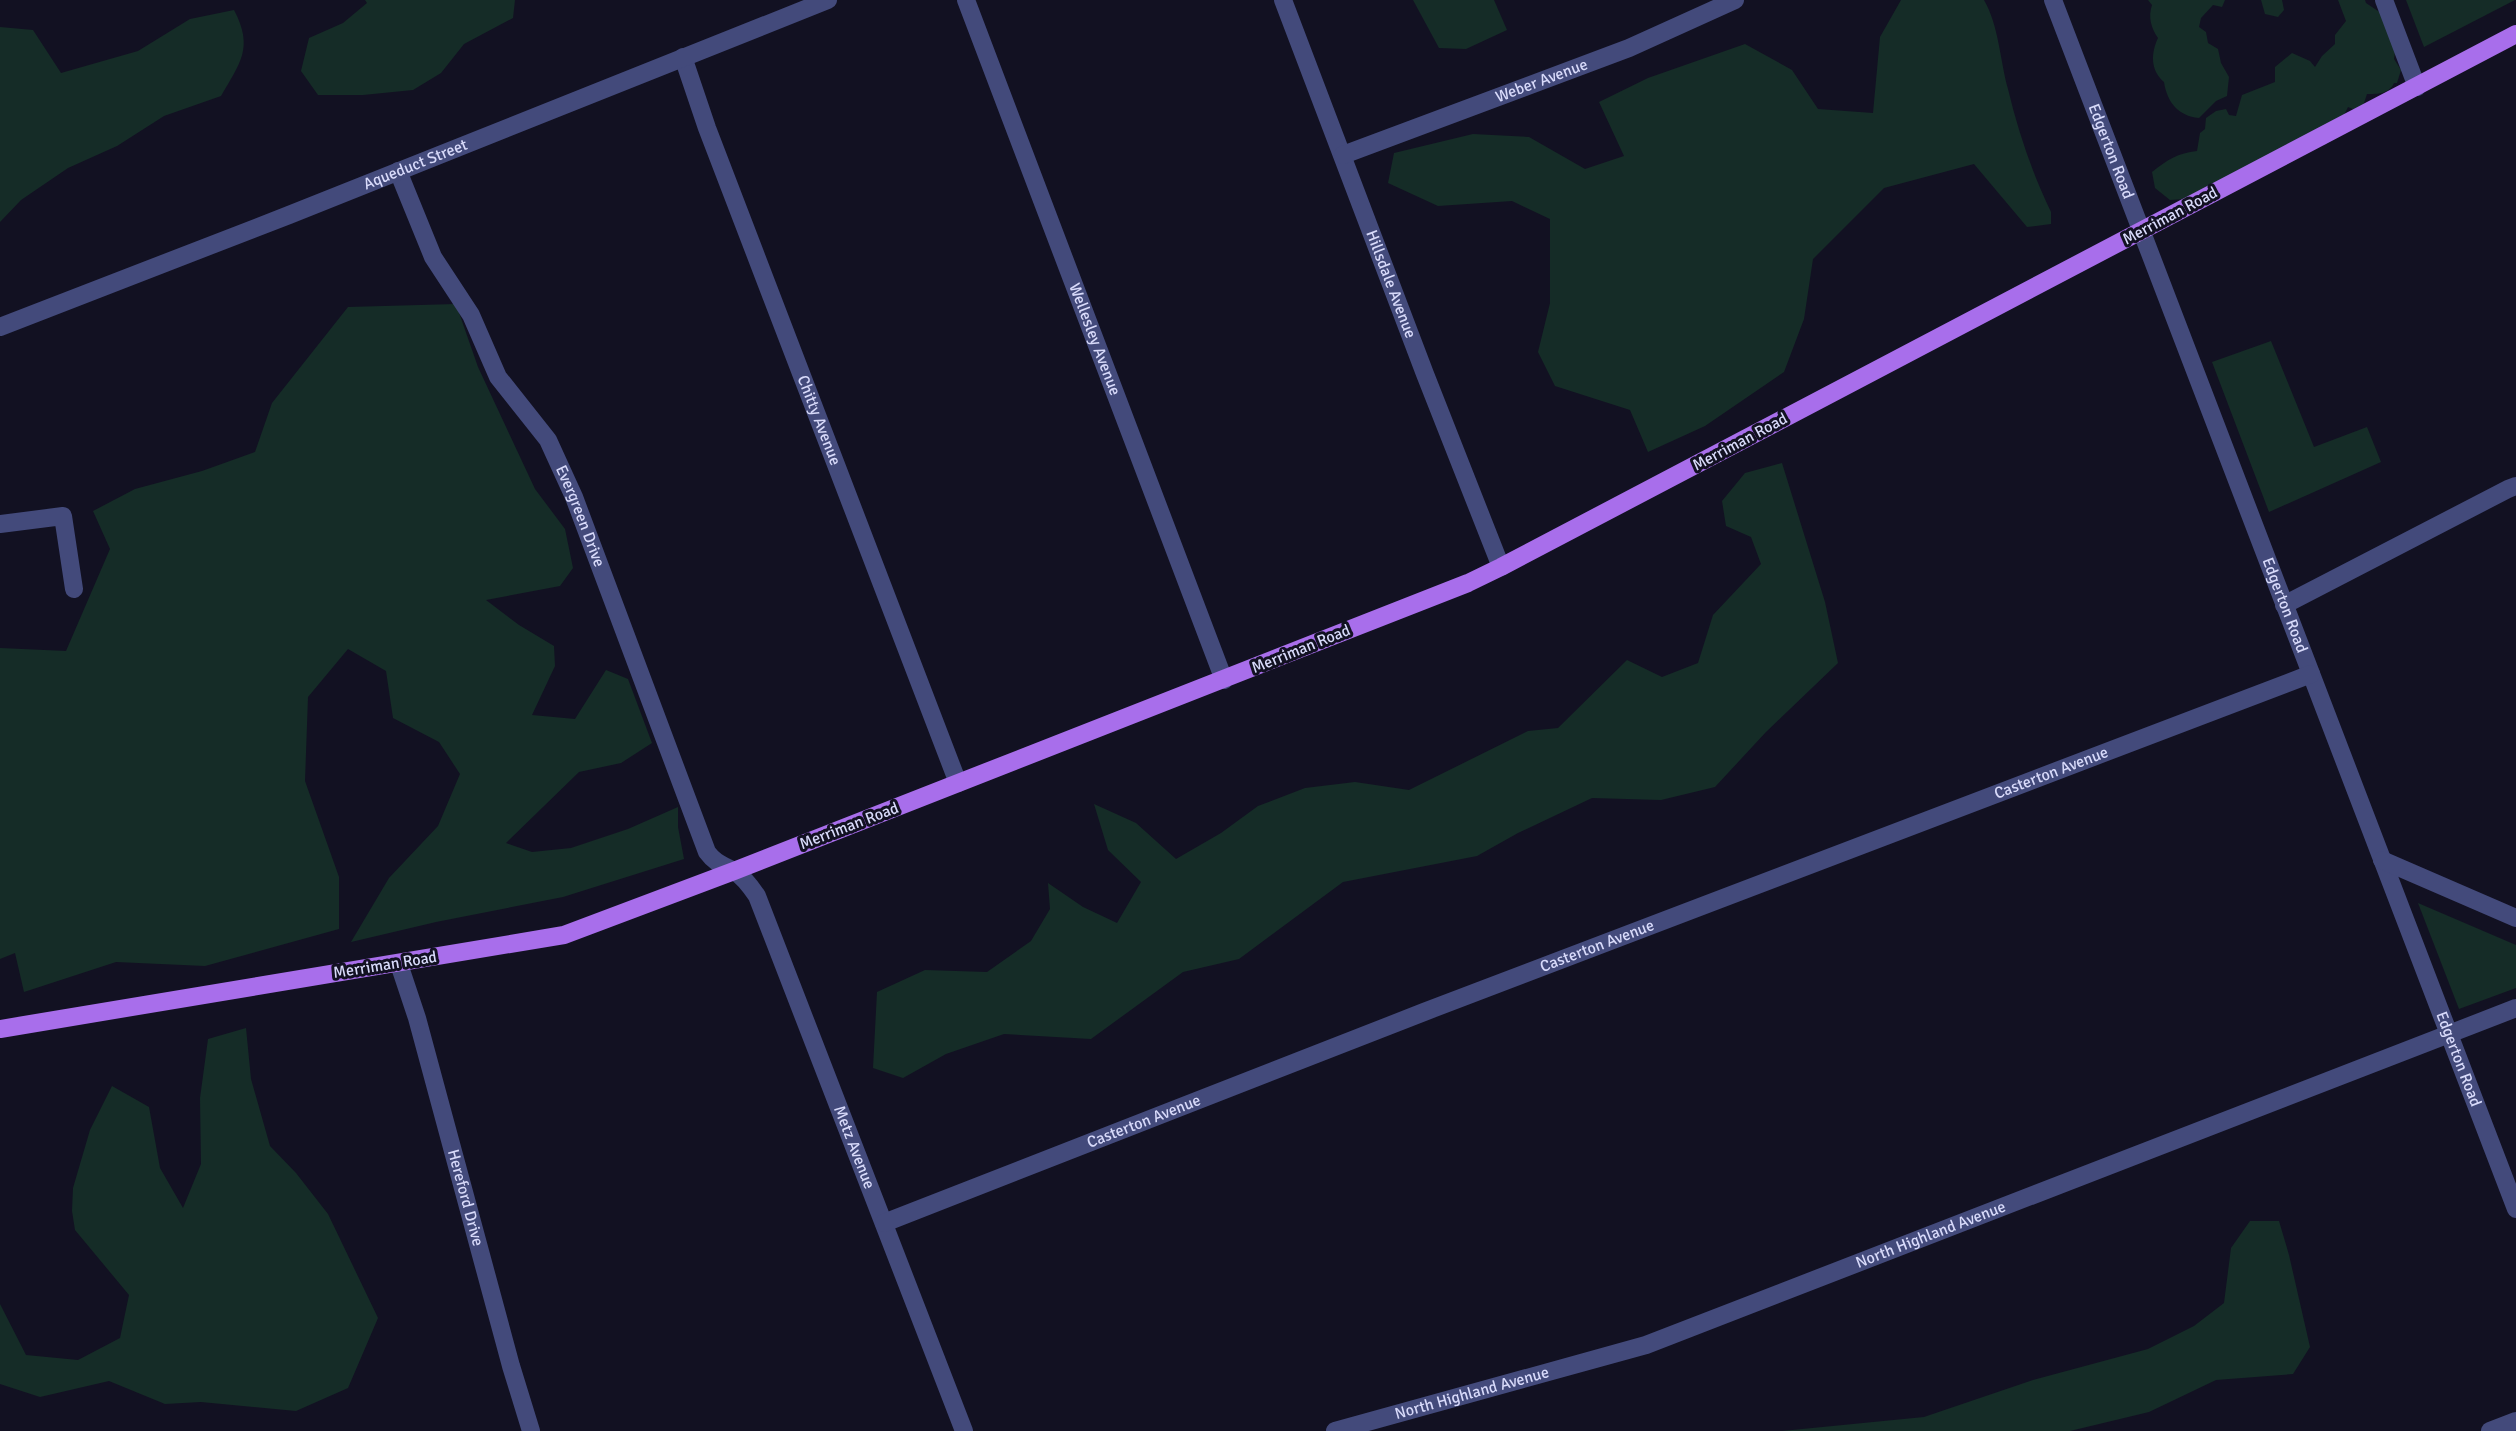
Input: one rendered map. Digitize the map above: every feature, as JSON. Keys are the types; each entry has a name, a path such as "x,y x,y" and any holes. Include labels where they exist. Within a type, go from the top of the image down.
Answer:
{"main road":[{"name":"Merriman Road","path":"0,1029 564,935 1224,680 1468,583 1501,567 2516,34"}],"street":[{"name":"Wellesley Avenue","path":"966,0 1224,680"},
{"name":"Hillsdale Avenue","path":"1283,0 1387,276 1501,567"},
{"name":"Weber Avenue","path":"1343,155 1629,48 1735,0"},
{"name":"Edgerton Road","path":"2053,0 2516,1209"},
{"path":"2384,0 2416,87"},
{"name":"Aqueduct Street","path":"0,327 289,215 823,1"},
{"name":"Chitty Avenue","path":"683,57 711,139 958,783"},
{"name":"Evergreen Drive","path":"398,171 422,236 443,275 471,315 498,377 548,440 574,497 707,852 719,865 734,871"},
{"path":"2284,605 2516,486"},
{"path":"0,524 63,516 74,589"},
{"name":"Casterton Avenue","path":"884,1222 1424,1012 2311,674"},
{"path":"2382,860 2516,918"},
{"name":"Metz Avenue","path":"734,871 757,896 964,1431"},
{"name":"Hereford Drive","path":"399,964 417,1018 511,1366 531,1431"},
{"name":"North Highland Avenue","path":"1335,1431 1646,1345 2516,1008"},
{"path":"2490,1431 2516,1421"}],"green space":[{"path":"365,0 515,0 513,18 464,44 441,73 413,90 363,95 318,95 301,71 309,38 343,23 367,3"},
{"path":"1413,0 1494,0 1507,30 1466,49 1439,48"},
{"path":"1901,0 1984,0 1996,32 2016,120 2051,212 2051,224 2027,227 1974,164 1884,188 1813,259 1804,319 1784,372 1705,426 1648,452 1630,410 1555,386 1538,352 1550,303 1550,219 1512,201 1438,206 1388,183 1394,153 1473,134 1529,137 1585,169 1624,156 1599,102 1648,78 1745,44 1792,70 1818,109 1873,113 1880,37"},
{"path":"2148,0 2225,0 2222,7 2213,5 2201,18 2199,27 2206,32 2208,43 2218,49 2221,63 2229,77 2227,96 2216,101 2199,118 2185,114 2175,107 2168,96 2164,82 2156,72 2153,55 2158,38 2151,22 2152,5"},
{"path":"2261,0 2282,0 2284,10 2278,17 2265,14"},
{"path":"2338,0 2365,0 2384,15 2395,52 2394,59 2401,70 2397,83 2383,93 2367,94 2363,106 2355,110 2348,107 2343,117 2218,185 2205,187 2199,198 2170,200 2155,188 2152,172 2173,158 2197,151 2200,133 2205,129 2206,118 2216,111 2226,109 2229,115 2236,116 2242,95 2275,82 2275,67 2292,53 2310,61 2315,67 2322,56 2335,44 2335,35 2346,21"},
{"path":"2406,0 2515,0 2424,47"},
{"path":"234,10 240,23 244,45 239,64 221,96 164,116 117,146 68,168 21,200 0,222 0,27 33,30 61,73 138,51 190,19"},
{"path":"456,304 478,367 535,489 565,529 573,568 560,586 486,600 519,625 554,646 555,666 532,715 575,719 606,670 628,679 652,743 621,763 579,772 506,843 532,852 571,848 628,829 678,807 678,827 684,859 563,897 436,922 351,942 389,878 438,826 460,774 439,742 393,718 386,671 348,649 308,697 305,781 339,877 339,929 205,966 116,962 24,992 15,953 0,959 0,648 66,651 110,549 93,511 135,489 202,471 255,452 272,403 348,307"},
{"path":"2271,341 2314,447 2367,427 2381,462 2269,512 2212,362"},
{"path":"1782,463 1825,602 1838,663 1766,732 1715,787 1661,800 1592,798 1518,833 1477,856 1343,882 1239,959 1183,972 1091,1039 1004,1034 946,1054 903,1078 873,1068 877,992 925,970 987,972 1031,941 1050,909 1048,883 1083,907 1117,923 1141,882 1108,850 1094,804 1136,823 1176,859 1221,833 1258,806 1305,788 1355,782 1409,790 1528,731 1558,728 1627,660 1662,677 1698,663 1713,615 1761,564 1751,537 1726,526 1722,501 1745,473"},
{"path":"2418,903 2516,945 2516,988 2459,1009"},
{"path":"246,1028 251,1079 270,1146 296,1173 328,1214 378,1318 348,1388 296,1411 201,1402 165,1404 109,1381 40,1397 0,1384 0,1304 26,1355 78,1360 120,1338 129,1295 75,1230 72,1211 73,1188 90,1130 112,1086 149,1107 160,1168 183,1208 201,1164 200,1098 208,1039"},
{"path":"2250,1221 2279,1221 2289,1255 2310,1347 2293,1374 2216,1380 2149,1412 2070,1431 1782,1431 1924,1417 2033,1380 2148,1349 2194,1326 2224,1303 2231,1248"}]}
